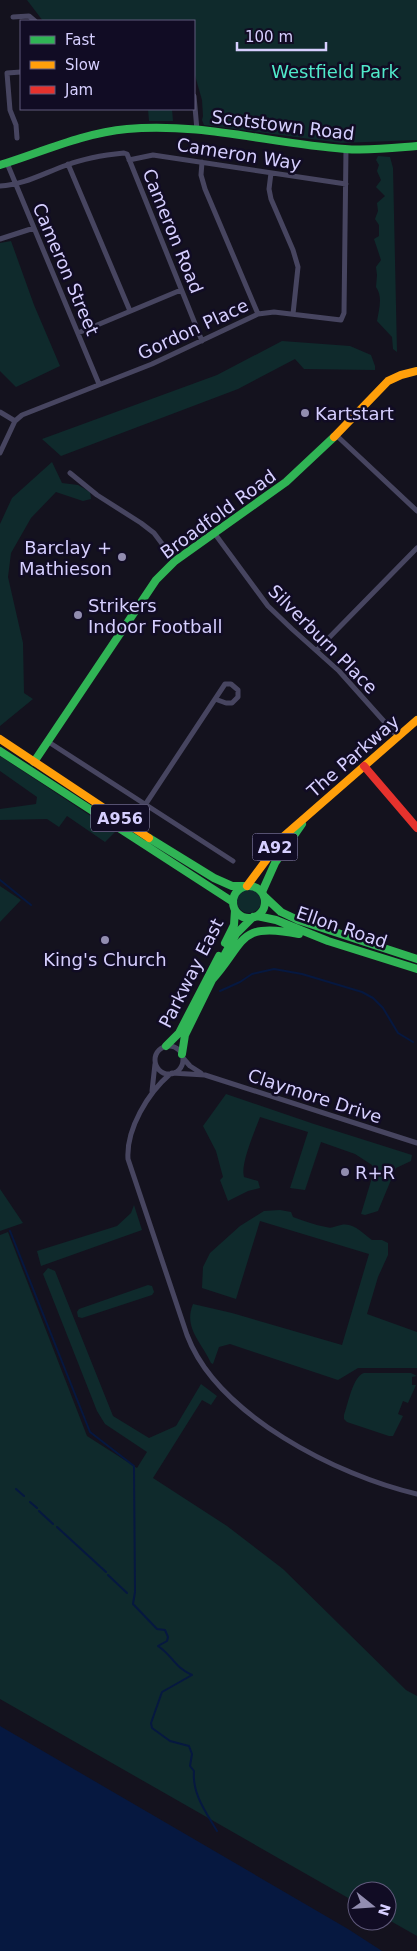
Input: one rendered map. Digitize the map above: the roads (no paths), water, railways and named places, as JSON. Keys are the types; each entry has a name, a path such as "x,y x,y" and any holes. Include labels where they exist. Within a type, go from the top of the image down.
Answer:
{"main road":[{"name":"Scotstown Road","path":"4,164 81,138 110,132 155,127 198,130 346,149 370,150 417,146"},
{"name":"Broadfold Road","path":"34,762 148,589 175,561 286,482 388,381 401,374 417,371"},
{"name":"The Parkway","path":"245,886 258,873 284,836 417,720"},
{"name":"A956","path":"0,739 214,878 232,886 245,886"},
{"name":"A956","path":"0,751 234,906"},
{"path":"364,766 417,828"},
{"name":"The Parkway","path":"263,894 275,863 310,814"},
{"name":"A92","path":"234,906 237,891 245,886 255,887 263,894 264,908 255,917"},
{"name":"Ellon Road","path":"263,894 281,912 298,920 417,959"},
{"path":"234,906 243,917 255,917"},
{"name":"Parkway East","path":"166,1046 179,1033 232,929 235,921 234,906"},
{"name":"Parkway East","path":"182,1056 184,1038 211,981 234,938 255,917"},
{"name":"Ellon Road","path":"255,917 276,920 328,941 417,969"},
{"path":"211,981 239,942 247,934 255,931 272,929 328,941"}],"street":[{"path":"13,17 29,16 34,20"},
{"path":"16,138 16,125 10,110 7,74 20,72"},
{"path":"195,104 198,130"},
{"name":"Gordon Place","path":"15,421 22,415 152,364 258,314 274,312 341,320 344,313 346,149"},
{"path":"0,186 16,184 68,164 94,157 124,153 129,160"},
{"name":"Cameron Way","path":"129,160 153,155 346,184"},
{"name":"Cameron Road","path":"129,160 202,341"},
{"path":"202,162 201,175 205,189 258,314"},
{"name":"Cameron Street","path":"4,164 16,184 99,384"},
{"path":"68,164 130,311"},
{"path":"271,173 269,189 271,199 293,250 298,267 293,314"},
{"path":"0,239 34,228"},
{"path":"78,334 181,290"},
{"path":"0,412 15,421 0,453"},
{"path":"336,434 417,511"},
{"path":"70,473 97,495 154,533 175,561"},
{"name":"Silverburn Place","path":"215,534 268,606 357,689 398,736"},
{"path":"317,650 417,548"},
{"path":"145,805 216,699 227,683 234,685 238,690 238,697 232,702 226,703 216,699"},
{"path":"48,741 233,861"},
{"path":"152,1091 180,1068 182,1056 174,1046 166,1046 158,1051 155,1058 152,1091 131,1133 128,1144 128,1159 193,1350 207,1372 226,1393 275,1431 323,1460 362,1477 417,1494"},
{"name":"Claymore Drive","path":"182,1056 190,1066 205,1075 417,1144"},
{"path":"155,1063 161,1071 171,1074"},
{"name":"Claymore Drive","path":"171,1074 205,1075"}],"water":[{"path":"0,1726 347,1928 347,1931 351,1931 382,1951 0,1951"}],"waterway":[{"path":"0,880 31,905"},
{"path":"220,991 252,974 274,969 302,974 362,992 373,998 383,1008 398,1033 413,1042"},
{"path":"10,1231 90,1432 134,1466 135,1592 133,1604 157,1629 165,1630 168,1637 167,1641 158,1646 177,1665 192,1675 162,1692 151,1723 152,1728 170,1741 189,1746 192,1754 190,1766 194,1771 197,1795 217,1831"},
{"path":"16,1489 24,1496"},
{"path":"30,1502 37,1508"},
{"path":"39,1511 53,1524"},
{"path":"57,1527 106,1572"},
{"path":"108,1575 127,1593"}],"place":[{"name":"Kartstart","path":"305,413"},
{"name":"Barclay + Mathieson","path":"122,557"},
{"name":"Strikers Indoor Football","path":"78,615"},
{"name":"King's Church","path":"105,940"},
{"name":"R+R","path":"345,1172"}],"park label":[{"name":"Westfield Park","path":"335,71"}]}
